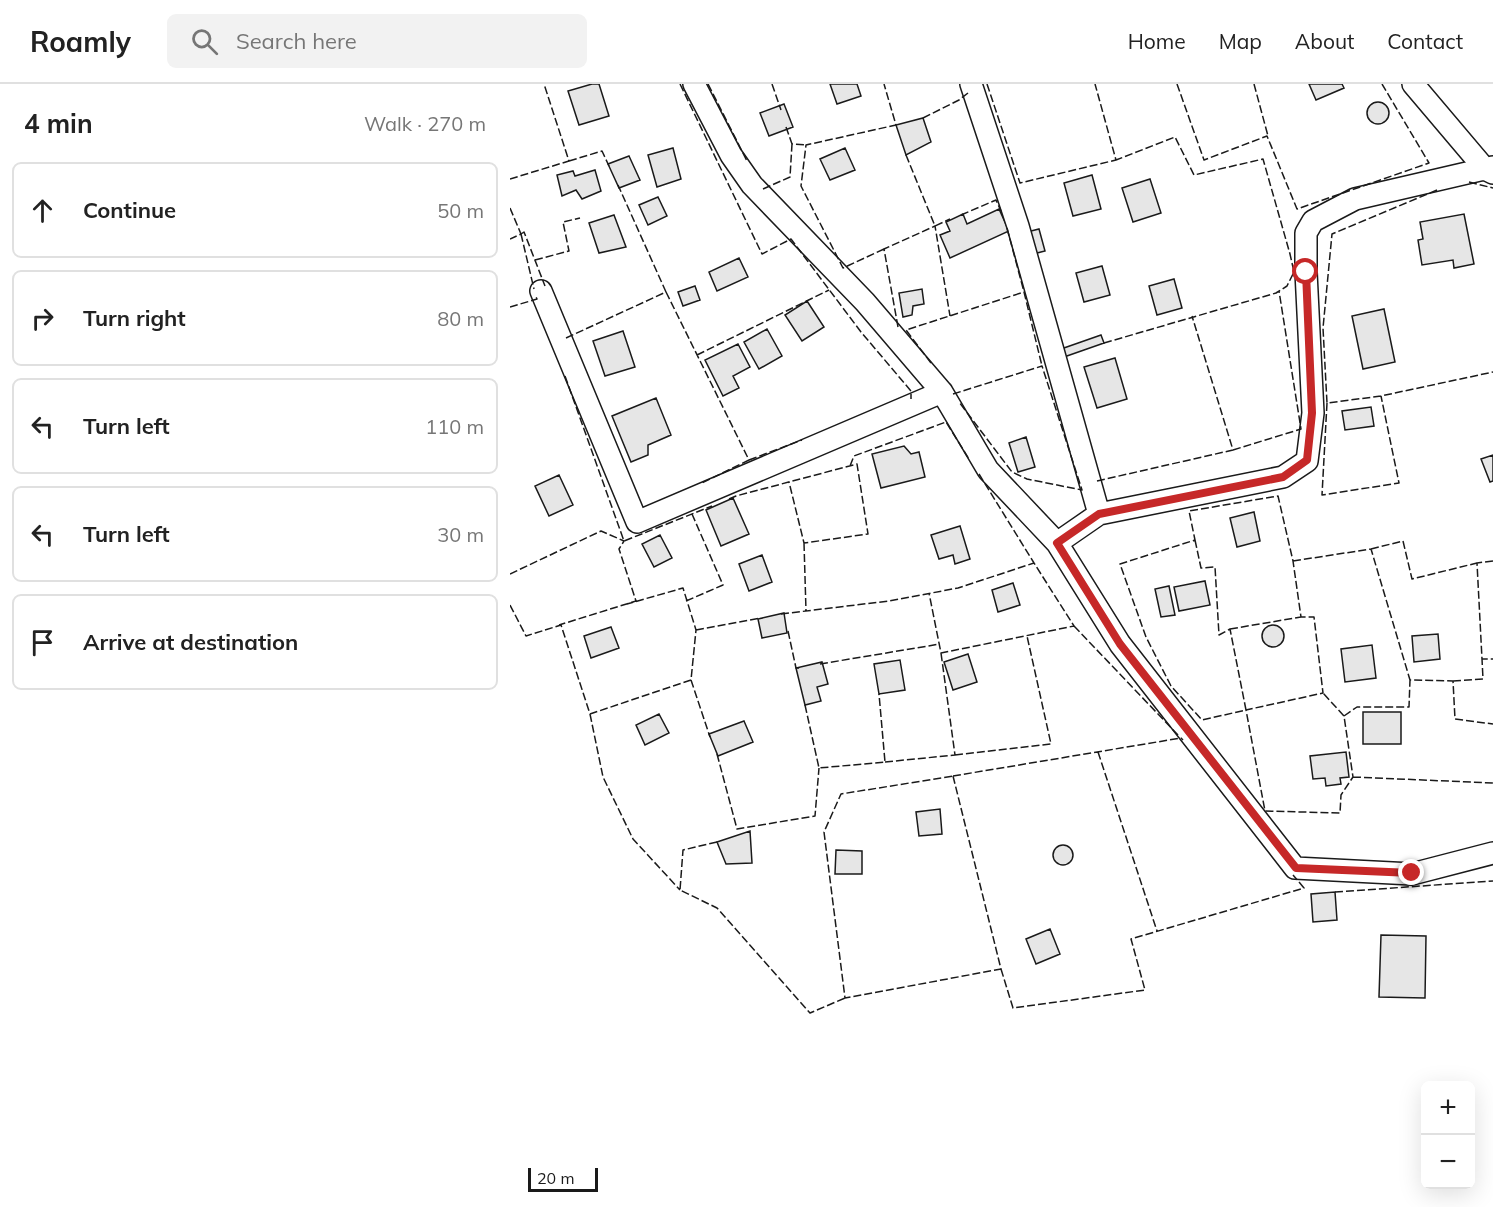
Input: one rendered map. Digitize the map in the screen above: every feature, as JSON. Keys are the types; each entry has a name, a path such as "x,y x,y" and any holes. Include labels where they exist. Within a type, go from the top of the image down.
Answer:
{"street":[{"path":"694,84 731,155 752,185 865,302 942,392 988,470 1057,543 1120,644 1296,868 1412,873 1493,853"},
{"path":"971,84 1018,226 1099,514"},
{"path":"1057,543 1099,514 1283,477 1307,460 1312,413 1306,233 1313,221 1355,199 1490,170 1413,84"},
{"path":"541,291 637,522 942,392"}],"building":[{"path":"599,84 609,116 579,125 568,91"},
{"path":"830,84 857,84 861,96 837,104"},
{"path":"1309,84 1342,84 1344,88 1316,100"},
{"path":"1378,102 1386,105 1389,113 1386,121 1378,124 1370,121 1367,113 1370,105"},
{"path":"784,104 793,127 769,136 760,113"},
{"path":"923,118 931,142 906,155 896,125"},
{"path":"673,148 681,179 657,187 648,155"},
{"path":"845,148 855,170 830,180 820,159"},
{"path":"629,156 640,180 619,188 608,164"},
{"path":"595,170 601,191 582,199 576,190 562,196 557,175 573,171 575,176"},
{"path":"1092,175 1101,209 1073,216 1064,183"},
{"path":"1150,179 1161,213 1133,222 1122,188"},
{"path":"658,197 667,216 648,225 639,205"},
{"path":"999,209 1009,231 950,258 940,235 950,231 946,222 963,214 967,224"},
{"path":"1464,214 1474,264 1454,268 1453,260 1422,265 1418,240 1423,239 1420,222"},
{"path":"614,215 626,247 599,253 589,223"},
{"path":"1039,229 1045,251 1033,254 1027,232"},
{"path":"739,258 748,277 717,291 709,272"},
{"path":"1102,266 1110,295 1084,302 1076,273"},
{"path":"1174,279 1182,308 1157,315 1149,286"},
{"path":"695,286 700,300 683,306 678,292"},
{"path":"922,289 924,304 913,306 912,315 903,317 899,293"},
{"path":"807,301 824,327 802,341 785,315"},
{"path":"1384,309 1395,362 1363,369 1352,316"},
{"path":"767,329 782,356 759,369 744,342"},
{"path":"623,331 635,367 605,376 593,341"},
{"path":"1101,335 1104,343 1064,357 1061,349"},
{"path":"738,344 750,367 733,376 739,388 723,396 705,360"},
{"path":"1115,358 1127,399 1097,408 1084,367"},
{"path":"656,398 671,435 648,445 648,455 631,462 612,416"},
{"path":"1371,407 1374,426 1345,430 1342,411"},
{"path":"1026,437 1035,467 1018,472 1009,443"},
{"path":"904,446 911,454 919,452 925,477 881,488 872,454"},
{"path":"1493,455 1493,481 1490,482 1481,459"},
{"path":"559,475 573,505 549,516 535,486"},
{"path":"733,498 749,534 721,546 706,510"},
{"path":"1254,512 1260,541 1237,547 1230,518"},
{"path":"960,526 970,559 955,564 953,555 939,559 931,535"},
{"path":"660,535 672,558 654,567 642,544"},
{"path":"762,555 772,582 749,591 739,564"},
{"path":"1205,581 1210,605 1179,611 1174,587"},
{"path":"1013,583 1020,605 998,612 992,590"},
{"path":"1169,586 1175,615 1161,617 1155,589"},
{"path":"784,613 787,633 762,638 758,619"},
{"path":"1273,625 1281,628 1284,636 1281,644 1273,647 1265,644 1262,636 1265,628"},
{"path":"611,627 619,648 591,658 584,636"},
{"path":"1438,634 1440,659 1414,662 1412,636"},
{"path":"1372,645 1376,678 1345,682 1341,649"},
{"path":"968,654 977,682 953,690 944,662"},
{"path":"900,660 905,690 879,694 874,664"},
{"path":"822,662 828,684 817,687 821,701 805,705 796,668"},
{"path":"1363,712 1401,712 1401,744 1363,744"},
{"path":"659,714 669,733 645,745 636,725"},
{"path":"744,721 753,742 718,756 709,734"},
{"path":"1346,752 1349,777 1340,778 1341,784 1326,786 1325,778 1313,779 1310,756"},
{"path":"940,809 942,834 919,836 916,812"},
{"path":"750,831 752,863 726,864 717,842"},
{"path":"1059,845 1067,845 1073,851 1073,859 1067,865 1059,865 1053,859 1053,851"},
{"path":"836,850 862,851 862,874 835,874"},
{"path":"1335,892 1337,920 1313,922 1311,894"},
{"path":"1050,929 1060,954 1036,964 1026,939"},
{"path":"1381,935 1426,936 1425,998 1379,997"}],"fence":[{"path":"510,179 569,161 544,84"},
{"path":"680,84 762,254 791,239 861,332 911,391 911,399"},
{"path":"708,84 747,161"},
{"path":"772,84 781,110"},
{"path":"884,84 896,125 806,145 801,186 843,268 884,249"},
{"path":"987,84 1020,183 1116,160 1095,84"},
{"path":"1177,84 1204,160 1267,136 1297,209 1429,163 1382,84"},
{"path":"1254,84 1268,136"},
{"path":"923,118 968,93"},
{"path":"786,127 792,144 806,145"},
{"path":"1104,343 1276,293 1287,286 1294,272 1263,159 1194,175 1175,137 1116,160"},
{"path":"763,189 790,177 792,144"},
{"path":"569,161 602,151 609,166"},
{"path":"906,155 935,226 950,219"},
{"path":"1469,182 1493,188"},
{"path":"566,338 666,292 618,185"},
{"path":"1437,190 1332,234 1323,328 1327,403 1381,396 1493,372"},
{"path":"961,215 996,200 1001,211"},
{"path":"510,208 521,234 510,239"},
{"path":"535,260 569,251 563,222 580,218"},
{"path":"898,327 884,249 935,226 950,316"},
{"path":"1007,228 1024,292"},
{"path":"521,234 524,232 545,286"},
{"path":"521,234 534,289"},
{"path":"697,355 829,290"},
{"path":"1233,450 1301,429 1279,291"},
{"path":"666,292 749,460 702,483"},
{"path":"931,363 906,330 1024,292 1042,366"},
{"path":"510,307 537,299 536,297"},
{"path":"1097,481 1233,450 1192,316"},
{"path":"953,394 1042,366 1082,490 1027,479 1012,472 959,402"},
{"path":"565,376 624,541 712,506"},
{"path":"1327,403 1322,495 1399,483 1381,396"},
{"path":"850,466 854,456 946,422 969,459"},
{"path":"749,460 802,440"},
{"path":"729,499 736,496 857,464 868,534 804,543 789,482"},
{"path":"979,474 1034,563"},
{"path":"1195,540 1201,568 1215,567 1219,635 1230,629 1246,710 1202,720 1171,686 1146,637 1120,564 1195,540 1189,511 1278,496 1293,561 1301,617 1314,617 1323,693 1246,710 1265,811 1340,813 1341,795 1353,777 1344,716 1323,693"},
{"path":"686,601 723,585 692,514"},
{"path":"510,574 601,531 624,541 619,549 636,601 559,625"},
{"path":"1371,549 1403,541 1412,579 1477,563"},
{"path":"804,543 806,611"},
{"path":"1293,561 1371,549 1410,680"},
{"path":"1493,561 1477,563 1482,659 1493,659"},
{"path":"781,614 889,601 958,588 1034,563 1074,626 941,653 929,593"},
{"path":"545,630 561,625 590,714 691,680 696,630 683,588 627,604"},
{"path":"510,605 526,636 545,630"},
{"path":"1230,629 1301,617"},
{"path":"696,630 761,618"},
{"path":"1074,626 1178,735"},
{"path":"788,631 796,668 800,668"},
{"path":"955,755 1051,744 1027,636"},
{"path":"820,664 940,644"},
{"path":"885,762 955,755 941,653"},
{"path":"1453,681 1483,679 1482,659"},
{"path":"691,680 710,737"},
{"path":"1344,716 1357,707 1409,707 1410,680 1453,681 1455,719 1493,724"},
{"path":"805,705 819,768 885,762 879,694"},
{"path":"590,714 603,777 633,839 680,890"},
{"path":"953,776 1181,738 1183,740"},
{"path":"1098,752 1157,931"},
{"path":"717,754 737,829 815,816 819,768"},
{"path":"953,776 1001,969 845,998 824,832 841,794 953,776"},
{"path":"1353,777 1493,783"},
{"path":"717,842 683,850 680,890 717,908 810,1013 845,998"},
{"path":"1001,969 1013,1008 1145,990 1131,939 1304,888 1293,875"},
{"path":"1335,892 1493,881"}],"route":[{"path":"1306,272 1312,413 1307,460 1283,477 1099,514 1057,543 1120,644 1296,868 1412,873"}]}
